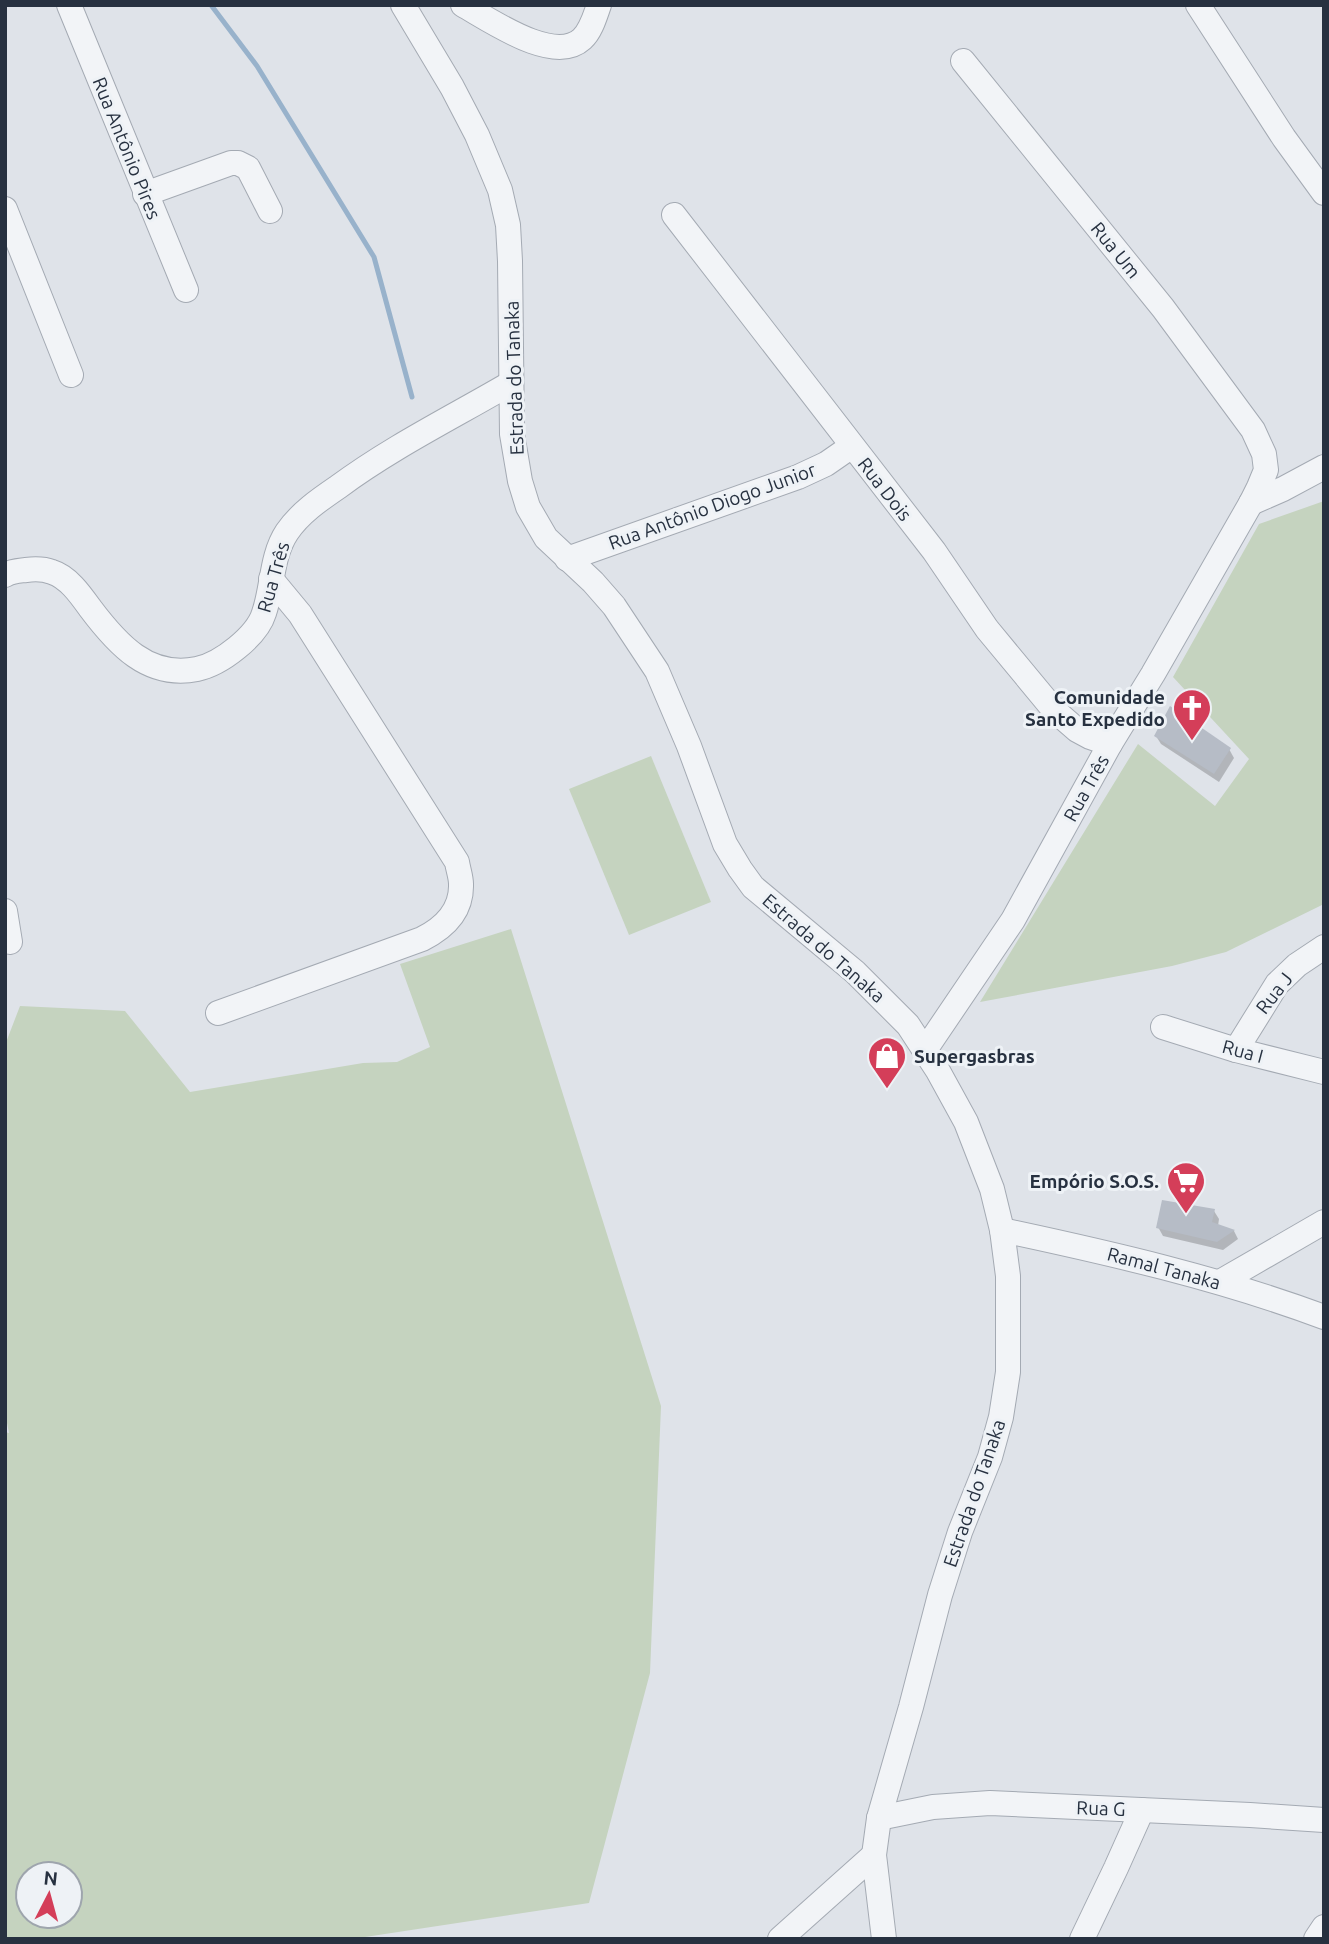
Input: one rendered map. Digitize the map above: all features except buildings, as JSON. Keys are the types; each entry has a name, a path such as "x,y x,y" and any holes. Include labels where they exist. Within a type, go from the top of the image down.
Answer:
{"street":[{"name":"Rua Antônio Pires","path":"69,5 186,290"},
{"name":"Estrada do Tanaka","path":"403,5 453,87 478,135 499,190 508,225 512,321 512,434 520,481 528,507 546,538 593,582 614,606 657,671 689,746 725,844 753,887 855,972 908,1025 966,1122 992,1189 1002,1230 1008,1276 1008,1372 1001,1417 990,1457 960,1532 940,1595 915,1695 879,1818 874,1855 884,1939"},
{"path":"463,5 537,44 556,48 572,45 584,37 599,5"},
{"path":"1198,5 1284,138 1324,193"},
{"name":"Rua Um","path":"963,61 1163,308 1253,430 1261,446"},
{"path":"145,194 231,163 238,163 248,168 270,211"},
{"path":"5,209 71,374"},
{"name":"Rua Dois","path":"674,215 934,551 987,629 1054,710 1077,730 1110,744"},
{"name":"Rua Três","path":"5,575 34,569 52,572 67,580 102,624 131,654 154,667 174,671 198,669 221,660 243,644 264,616 279,547 293,523 309,507 366,466 511,383"},
{"name":"Rua Antônio Diogo Junior","path":"567,559 798,477 826,464 852,446"},
{"name":"Rua Três","path":"925,1050 1013,919 1110,744 1251,503 1266,470 1261,446"},
{"path":"1251,503 1324,467"},
{"path":"218,1013 439,931 450,918 459,900 461,884 457,862 300,614 271,579"},
{"path":"5,911 10,942"},
{"name":"Rua J","path":"1236,1050 1277,984 1297,965 1324,947"},
{"name":"Rua I","path":"1163,1027 1236,1050 1324,1072"},
{"path":"1220,1282 1324,1222"},
{"name":"Ramal Tanaka","path":"1002,1230 1101,1251 1220,1282 1324,1317"},
{"name":"Rua G","path":"879,1818 933,1807 990,1803 1324,1820"},
{"path":"1082,1939 1142,1810"},
{"path":"780,1939 874,1855"},
{"path":"1316,1939 1324,1927"}],"green space":[{"path":"1324,501 1324,904 1226,952 1172,966 980,1002 1138,744 1215,806 1249,759 1173,677 1259,524"},
{"path":"651,756 711,902 629,935 569,789"},
{"path":"511,929 661,1406 650,1673 589,1903 352,1939 5,1939 5,1432 9,1433 5,1413 5,1045 20,1006 125,1011 190,1092 363,1063 397,1062 430,1047 400,964"}],"waterway":[{"path":"211,5 257,66 374,257 412,397"}],"place":[{"name":"Comunidade Santo Expedido","path":"1192,742"},
{"name":"Supergasbras","path":"887,1090"},
{"name":"Empório S.O.S.","path":"1186,1215"}]}
